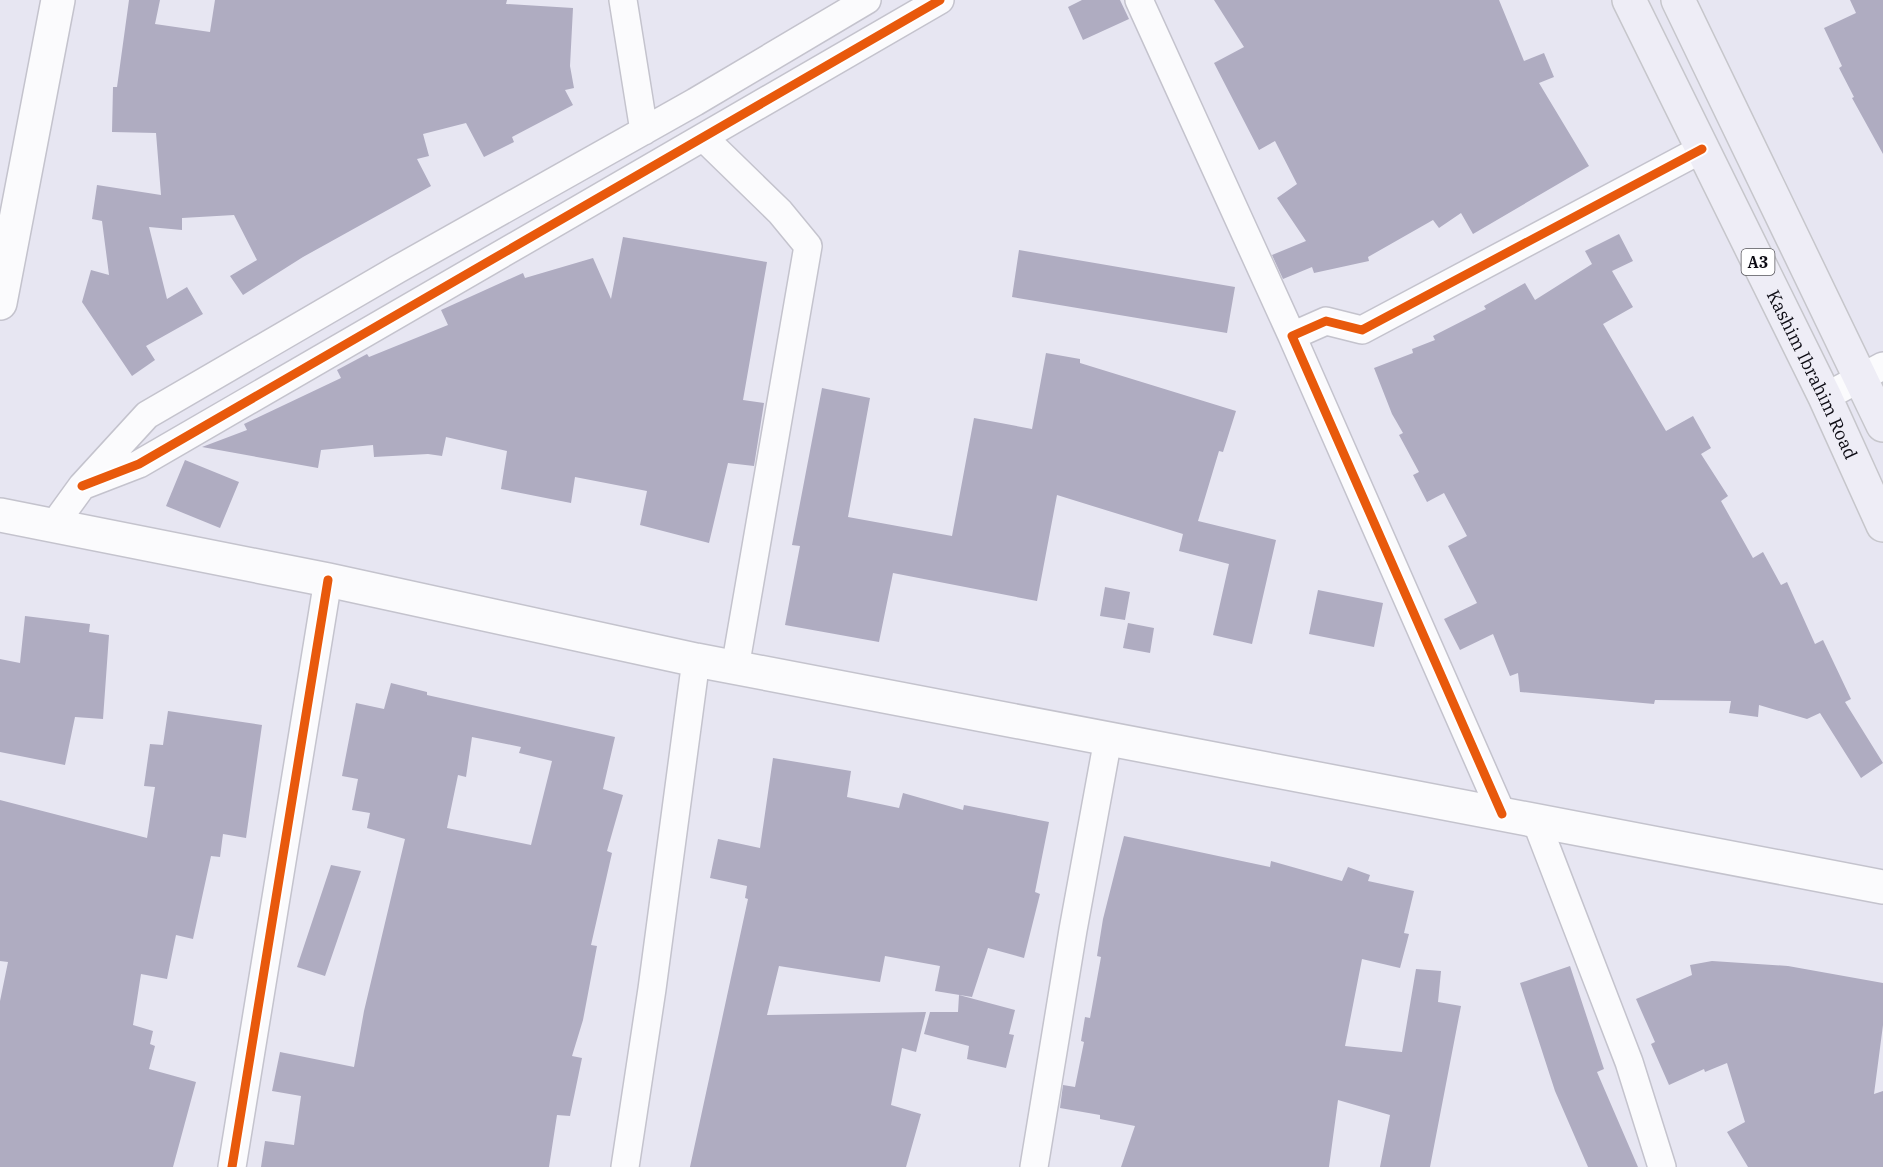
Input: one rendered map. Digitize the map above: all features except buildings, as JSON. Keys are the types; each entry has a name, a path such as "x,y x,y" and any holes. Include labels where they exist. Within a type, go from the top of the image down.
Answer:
{"highway":[{"name":"Kashim Ibrahim Road","path":"1629,0 1825,397 1883,525"},
{"name":"A3","path":"1678,0 1872,372 1883,425"}],"main road":[{"path":"0,303 58,0"},
{"path":"0,515 328,580 735,668 1883,887"}],"street":[{"path":"623,0 644,131"},
{"path":"53,526 82,486 147,415 644,131 867,0"},
{"path":"82,486 139,464 940,0"},
{"path":"1139,0 1292,336 1502,814"},
{"path":"704,138 780,212 808,246 735,668"},
{"path":"1292,336 1326,321 1362,330 1702,149"},
{"path":"1825,397 1872,372"},
{"path":"232,1167 328,580"},
{"path":"625,1167 654,978 696,660"},
{"path":"1034,1167 1073,930 1108,739"},
{"path":"1536,821 1629,1062 1662,1167"}],"cycle path":[{"path":"82,486 139,464 940,0"},
{"path":"1502,814 1292,336 1326,321 1362,330 1702,149"},
{"path":"232,1167 328,580"}]}
